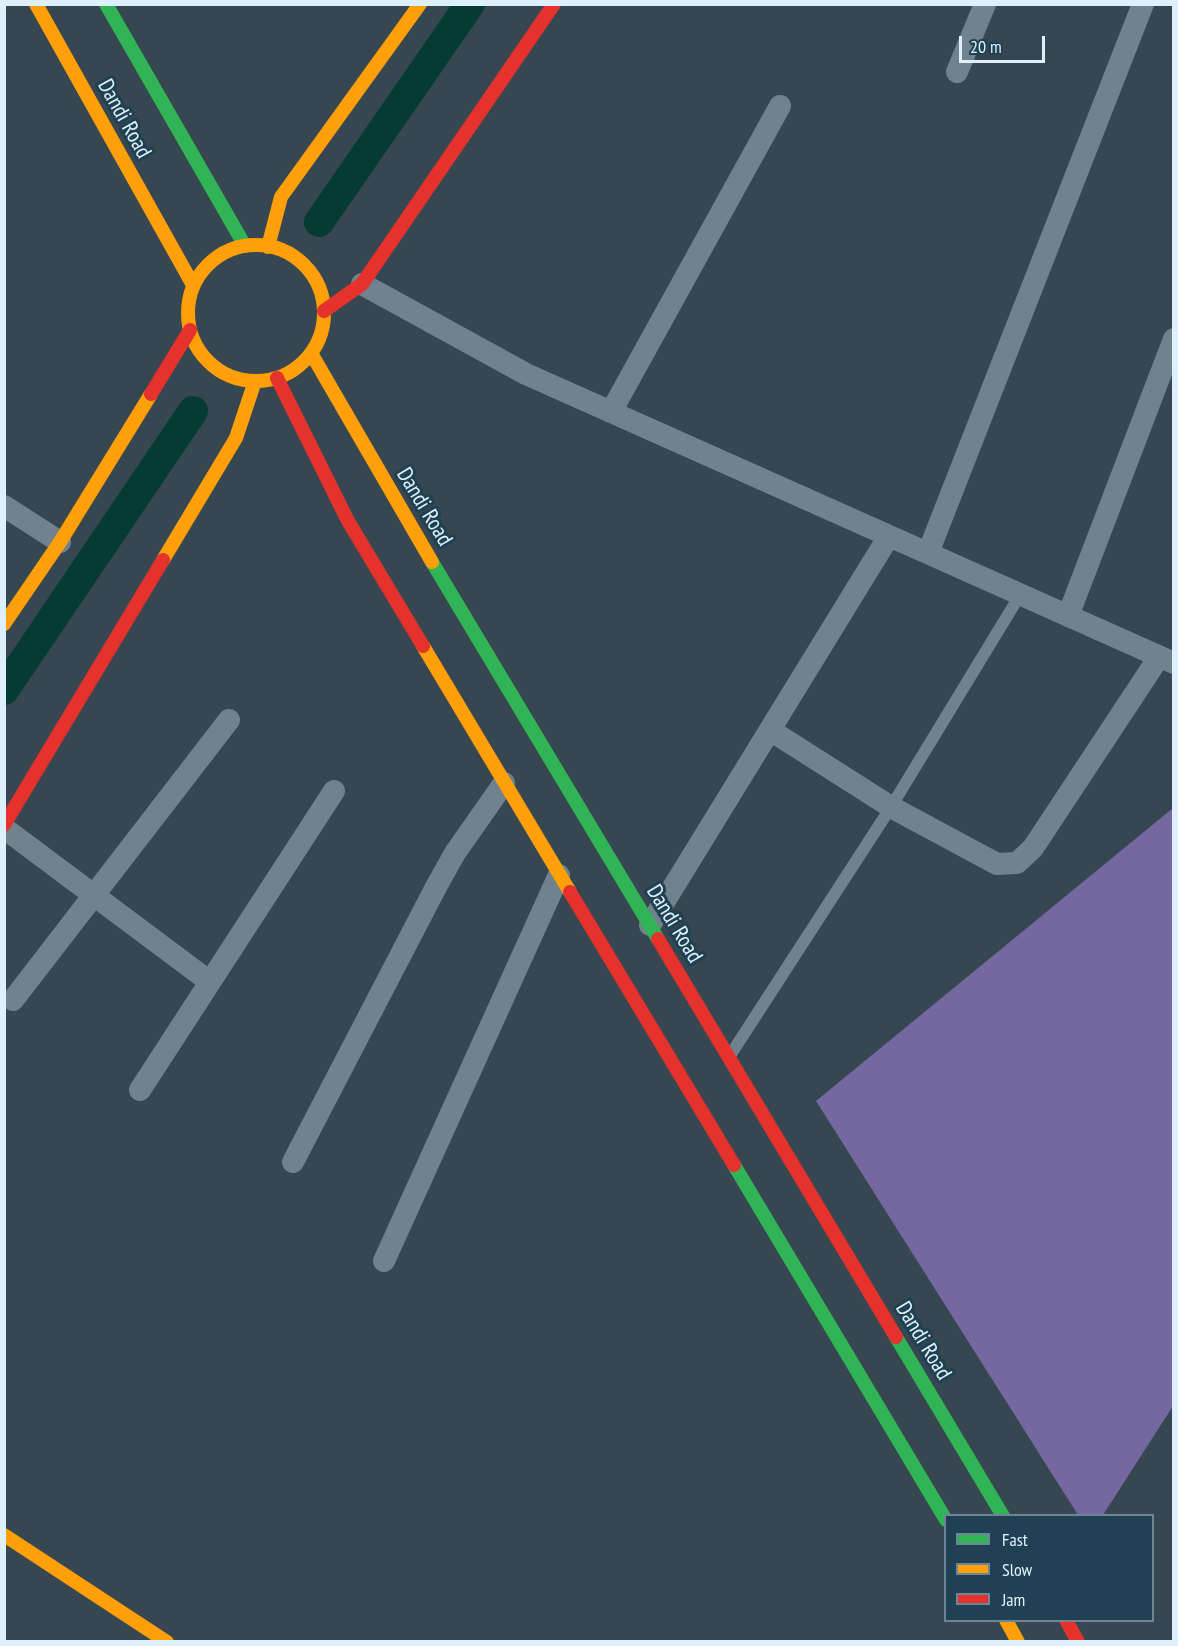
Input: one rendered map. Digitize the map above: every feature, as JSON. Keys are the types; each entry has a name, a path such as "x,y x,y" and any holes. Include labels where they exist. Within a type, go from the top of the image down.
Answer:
{"main road":[{"name":"Dandi Road","path":"36,4 193,285"},
{"name":"Dandi Road","path":"106,4 245,246"},
{"path":"268,247 281,197 420,4"},
{"path":"324,311 362,284 554,4"},
{"path":"245,246 268,247 290,254 307,269 319,288 324,311 321,333 311,353 296,368 277,378 255,381 233,378 214,367 199,351 189,330 187,308 193,285 206,267 224,253 245,246"},
{"path":"4,624 60,542 189,330"},
{"name":"Dandi Road","path":"311,353 390,491 1002,1514"},
{"path":"277,378 348,521 944,1518"},
{"path":"4,826 236,438 255,381"},
{"path":"4,1535 167,1641"},
{"path":"1007,1622 1018,1641"},
{"path":"1067,1622 1078,1641"}],"street":[{"path":"957,72 985,4"},
{"path":"928,553 1143,4"},
{"path":"611,412 780,106"},
{"path":"362,284 526,374 1166,660 1033,848 1017,863 997,864 891,807 770,730"},
{"path":"1068,616 1173,339"},
{"path":"4,506 60,542"},
{"path":"650,925 889,536"},
{"path":"13,1000 229,720"},
{"path":"293,1162 436,887 455,853 504,783"},
{"path":"140,1090 334,791"},
{"path":"4,826 210,982"},
{"path":"384,1261 560,875"}],"lane":[{"path":"729,1058 891,807 1020,595"}],"shaded area":[{"path":"1173,808 1173,1406 1104,1514 1077,1514 816,1101"}],"waterway":[{"path":"319,222 470,4"},
{"path":"4,690 193,411"}],"traffic: fast":[{"path":"106,4 245,246"},
{"path":"432,562 658,939"},
{"path":"734,1165 944,1517"},
{"path":"896,1337 1002,1514"}],"traffic: slow":[{"path":"36,4 193,285"},
{"path":"268,247 281,197 420,4"},
{"path":"256,245 282,251 304,265 318,287 324,313 318,339 304,361 282,375 256,381 230,375 208,361 194,339 188,313 194,287 208,265 230,251 256,245"},
{"path":"311,353 432,562"},
{"path":"163,560 236,438 255,381"},
{"path":"4,624 60,542 151,394"},
{"path":"423,646 570,892"},
{"path":"4,1535 167,1642"},
{"path":"1007,1622 1018,1642"}],"traffic: jam":[{"path":"324,311 362,284 554,4"},
{"path":"151,394 190,330"},
{"path":"277,378 348,521 423,646"},
{"path":"4,825 163,560"},
{"path":"570,892 734,1165"},
{"path":"658,939 896,1337"},
{"path":"1067,1622 1078,1642"}]}
